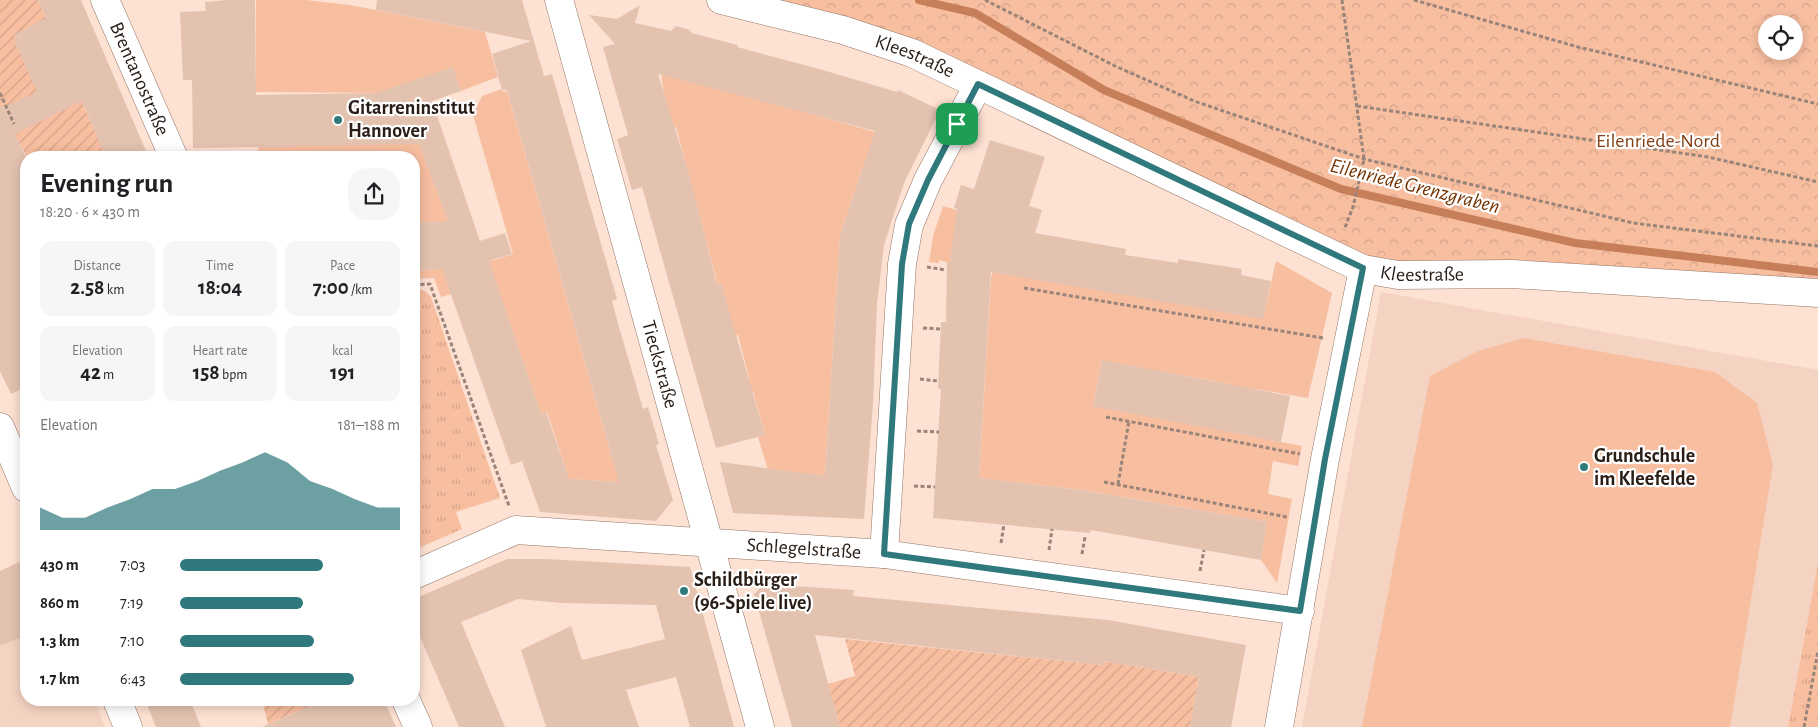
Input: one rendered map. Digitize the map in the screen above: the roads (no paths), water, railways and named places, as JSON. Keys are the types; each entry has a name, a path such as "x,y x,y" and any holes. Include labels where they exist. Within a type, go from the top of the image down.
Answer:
{"street":[{"name":"Brentanostraße","path":"105,0 171,151"},
{"name":"Tieckstraße","path":"559,0 760,727"},
{"name":"Kleestraße","path":"721,0 843,30 912,53 1325,252 1363,268 1398,274 1512,274 1818,294"},
{"path":"884,554 902,264 909,224 928,180 978,84"},
{"path":"1279,727 1325,459 1363,268"},
{"path":"0,427 20,474"},
{"name":"Schlegelstraße","path":"420,572 516,530 711,545 884,554 1300,611"},
{"path":"119,706 128,727"},
{"path":"409,706 418,727"}],"waterway":[{"name":"Eilenriede Grenzgraben","path":"919,0 975,13 1104,90 1341,189 1575,243 1818,272"}],"place":[{"name":"Gitarreninstitut Hannover","path":"338,120"},
{"name":"Grundschule im Kleefelde","path":"1584,467"},
{"name":"Schildbürger (96-Spiele live)","path":"684,591"}],"park label":[{"name":"Eilenriede-Nord","path":"1658,141"}]}
